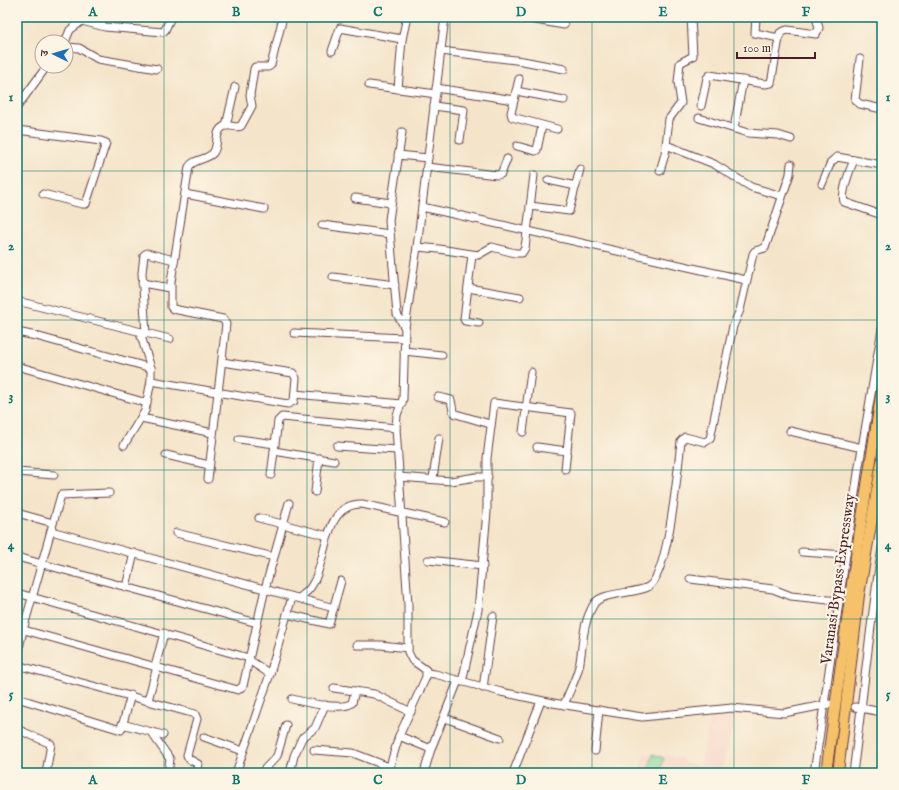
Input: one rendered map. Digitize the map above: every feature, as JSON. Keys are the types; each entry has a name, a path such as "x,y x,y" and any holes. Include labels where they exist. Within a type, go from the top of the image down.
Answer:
{"highway":[{"name":"Varanasi Bypass Expressway","path":"826,773 854,569 882,389"},
{"name":"Varanasi Bypass Expressway","path":"838,773 859,595 882,461"}],"street":[{"path":"68,34 70,30 82,21 104,27 163,32 171,17"},
{"path":"208,479 226,324 225,320 171,308 170,288 174,260 190,164 212,154 216,148 220,130 226,126 239,127 251,108 250,95 254,69 255,67 268,67 270,64 283,17"},
{"path":"398,89 402,39 407,17"},
{"path":"445,17 417,247 405,328 402,404 397,414 396,428 408,605 408,648 412,660 423,667 427,673 483,688 564,705 632,716 648,717 732,708 784,713 826,704"},
{"path":"519,17 564,25"},
{"path":"660,171 665,154 669,119 681,103 678,82 680,63 683,60 692,58 694,53 691,17"},
{"path":"756,17 755,33 779,38"},
{"path":"701,106 707,78 710,75 771,83 780,33 787,30 816,34 819,28 816,17"},
{"path":"332,51 340,28 402,39"},
{"path":"74,48 79,48 98,59 157,69"},
{"path":"441,51 523,61 564,69"},
{"path":"860,58 855,100 860,104 882,109"},
{"path":"17,107 40,74"},
{"path":"519,79 512,117 557,129"},
{"path":"734,128 744,80"},
{"path":"369,85 514,100"},
{"path":"226,126 235,87"},
{"path":"516,92 564,100"},
{"path":"434,106 464,110 460,140"},
{"path":"699,118 751,134 778,135 791,139"},
{"path":"517,146 535,151 537,150 542,126"},
{"path":"17,130 95,140 106,144 86,204 43,194"},
{"path":"402,132 391,203 390,234 397,314 405,328"},
{"path":"666,145 710,162 751,187 782,196"},
{"path":"398,154 428,158"},
{"path":"822,184 833,159 837,157 882,166"},
{"path":"427,167 497,175 501,174 507,159"},
{"path":"854,160 843,196 844,202 882,215"},
{"path":"564,705 579,667 584,630 594,604 601,598 646,588 653,583 659,573 673,508 681,441 685,437 705,442 710,439 733,326 740,310 753,254 755,251 765,248 791,164"},
{"path":"530,206 570,211 580,169"},
{"path":"417,247 445,249 472,255 482,254 492,247 515,253 522,253 525,248 534,175"},
{"path":"548,180 576,186"},
{"path":"185,194 264,209"},
{"path":"355,198 391,203"},
{"path":"422,207 746,280"},
{"path":"322,225 390,234"},
{"path":"124,445 142,418 147,403 151,381 151,368 143,333 142,283 144,254 174,260"},
{"path":"472,255 464,320 479,323"},
{"path":"333,277 395,284"},
{"path":"142,283 170,288"},
{"path":"468,288 520,297"},
{"path":"17,301 170,339"},
{"path":"814,773 826,704 845,555 882,329"},
{"path":"17,332 151,368"},
{"path":"294,333 404,338"},
{"path":"404,351 442,354"},
{"path":"151,381 288,404 294,402 296,378 292,373 222,362"},
{"path":"17,366 147,403"},
{"path":"523,432 531,372"},
{"path":"295,394 402,404"},
{"path":"438,397 451,400 453,411 456,414 490,424"},
{"path":"424,773 431,750 460,681 478,610 483,566 488,477 487,458 490,424 494,403 571,412 565,469"},
{"path":"271,475 278,421 282,417 396,428"},
{"path":"142,418 213,433"},
{"path":"790,431 862,448"},
{"path":"433,478 439,438"},
{"path":"239,439 334,461"},
{"path":"337,446 397,450"},
{"path":"538,447 567,451"},
{"path":"166,455 209,465"},
{"path":"315,492 320,458"},
{"path":"17,472 54,475"},
{"path":"400,477 433,478 455,481 476,477 488,477"},
{"path":"17,658 20,629 33,598 62,494 109,494"},
{"path":"20,629 238,690 243,686 265,589 290,503"},
{"path":"236,773 270,674 287,614 295,598 312,586 326,547 328,536 338,514 350,506 362,504 401,511 445,522"},
{"path":"17,513 53,523"},
{"path":"259,518 328,536"},
{"path":"51,531 334,608"},
{"path":"176,533 274,557"},
{"path":"853,773 858,708 872,611 881,564 882,548"},
{"path":"802,552 845,555"},
{"path":"126,587 134,553"},
{"path":"17,557 257,623"},
{"path":"428,560 483,566"},
{"path":"690,579 772,589 791,596 838,601"},
{"path":"287,614 326,625 331,622 341,581"},
{"path":"17,593 164,633 249,659 270,674"},
{"path":"483,688 493,616"},
{"path":"148,700 164,633"},
{"path":"357,645 381,645 408,648"},
{"path":"17,665 148,700 197,716 187,755 189,759 198,764 196,773"},
{"path":"314,750 353,753 389,770 399,736 411,712 427,673"},
{"path":"334,688 378,695 411,712"},
{"path":"292,699 325,706 350,705 355,691"},
{"path":"17,698 121,730 131,696"},
{"path":"513,773 541,700"},
{"path":"290,773 294,756 302,738 315,728 325,706"},
{"path":"858,708 882,712"},
{"path":"595,751 599,710"},
{"path":"445,718 500,738"},
{"path":"122,724 163,735"},
{"path":"261,773 276,756 286,725"},
{"path":"17,729 51,744 46,773"},
{"path":"151,732 170,759 168,773"},
{"path":"399,736 431,750"},
{"path":"204,737 244,751"}],"shaded area":[{"path":"737,710 721,772 723,773 638,773 645,753 664,758 666,754 683,759 683,762 700,767 711,712"}],"green space":[{"path":"653,754 664,758 660,773 647,773"}]}
